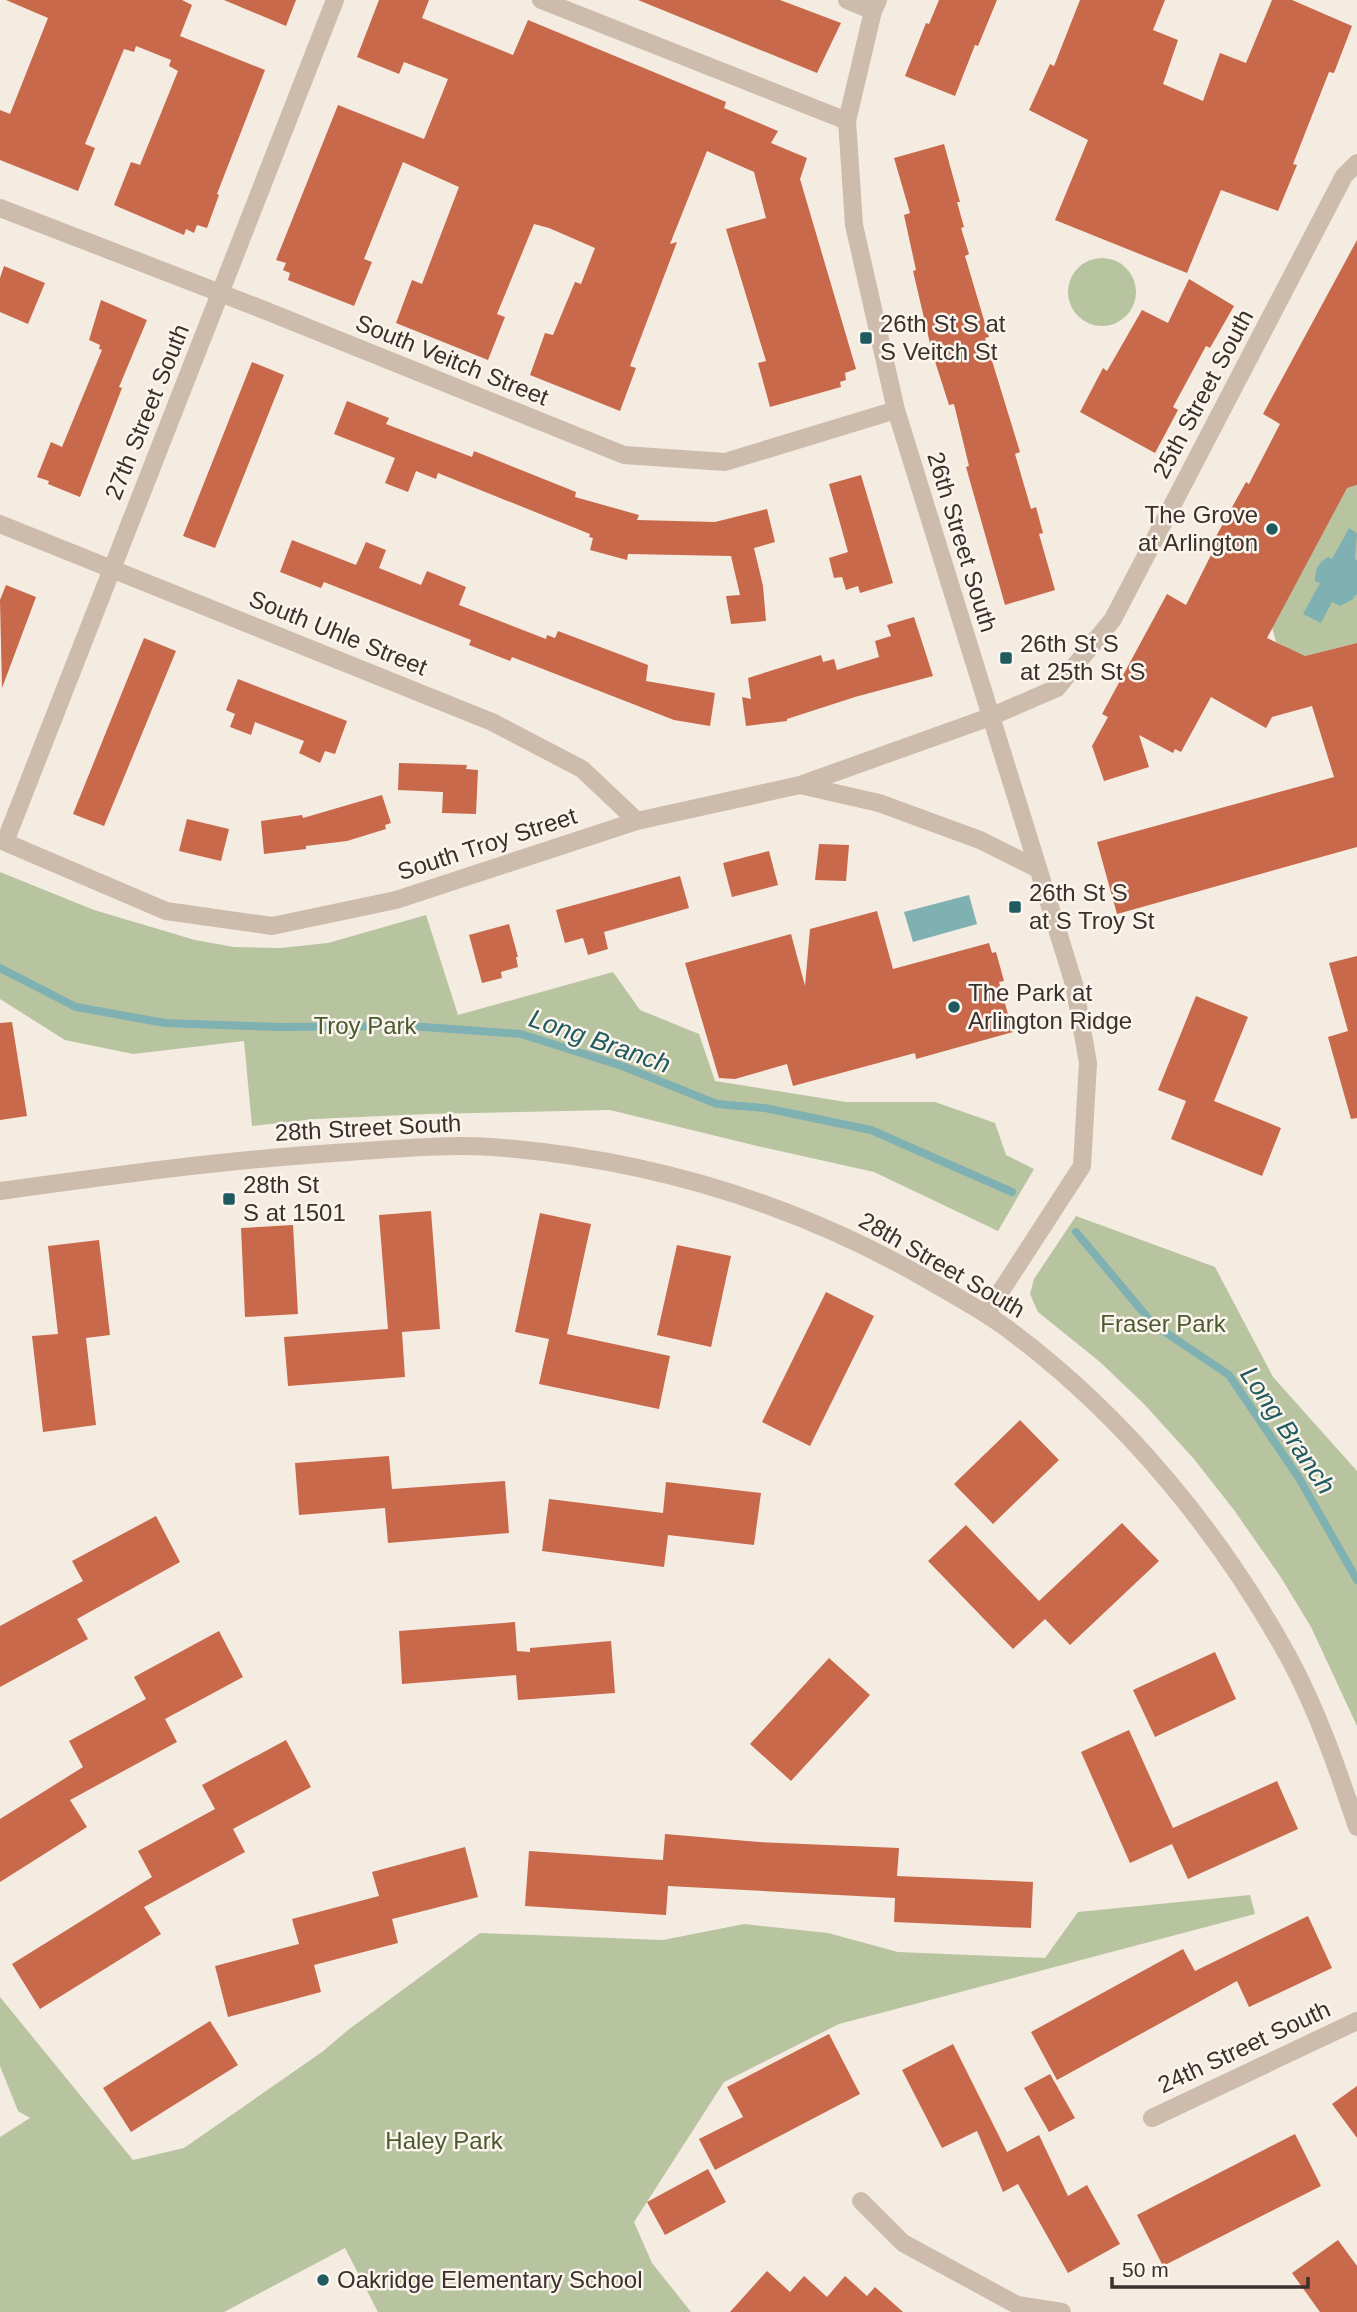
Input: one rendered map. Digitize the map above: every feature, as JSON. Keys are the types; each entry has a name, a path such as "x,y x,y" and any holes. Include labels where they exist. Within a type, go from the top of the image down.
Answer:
{"street":[{"name":"27th Street South","path":"3,841 222,294 335,0"},
{"path":"541,0 847,121"},
{"path":"847,0 875,5"},
{"name":"26th Street South","path":"875,5 847,121 855,225 896,410 1074,984 1088,1063 1082,1166 986,1314"},
{"name":"25th Street South","path":"990,717 1057,688 1113,618 1344,176 1357,163"},
{"name":"South Veitch Street","path":"0,208 624,455 725,462 896,410"},
{"name":"South Uhle Street","path":"0,524 492,722 582,769 637,821"},
{"name":"South Troy Street","path":"3,841 166,911 272,926 396,900 637,821 800,785 990,717"},
{"path":"800,785 879,803 980,840 1038,869"},
{"name":"28th Street South","path":"0,1191 156,1170 334,1153 486,1147 566,1154 672,1175 783,1209 885,1255 986,1314 1074,1382 1134,1443 1189,1507 1242,1579 1290,1659 1336,1763 1357,1827"},
{"name":"24th Street South","path":"1152,2118 1357,2021"},
{"path":"861,2201 903,2243 1017,2305 1062,2312"}],"green space":[{"path":"1102,258 1115,261 1126,268 1133,279 1136,292 1133,305 1126,316 1115,323 1102,326 1089,323 1078,316 1071,305 1068,292 1071,279 1078,268 1089,261"},
{"path":"1357,485 1357,643 1297,658 1279,657 1284,646 1276,642 1270,620 1338,490"},
{"name":"Troy Park","path":"0,872 94,910 195,940 234,947 280,948 328,943 426,915 458,1015 613,972 640,1010 699,1034 715,1081 846,1102 935,1102 995,1123 1006,1155 1034,1169 998,1231 874,1172 610,1110 315,1119 252,1126 244,1041 133,1054 65,1040 0,999"},
{"name":"Fraser Park","path":"1076,1216 1215,1267 1273,1377 1357,1471 1357,1726 1311,1627 1280,1576 1234,1510 1194,1459 1144,1404 1100,1362 1038,1312 1030,1294 1034,1279"},
{"name":"Haley Park","path":"1250,1895 1255,1914 839,2024 724,2082 634,2222 652,2263 691,2312 378,2312 345,2248 224,2312 0,2312 0,2137 30,2118 18,2111 0,2066 0,1997 133,2160 184,2148 322,2052 480,1933 663,1940 744,1924 828,1933 898,1952 1045,1958 1078,1912"}],"water":[{"path":"1349,528 1357,533 1357,594 1340,606 1332,602 1321,623 1303,614 1320,583 1315,581 1318,567 1328,557 1332,559"},
{"path":"969,895 977,924 913,942 904,912"}],"building":[{"path":"6,0 182,0 192,5 180,36 265,70 217,194 219,195 207,228 197,225 194,233 186,229 184,235 114,205 131,162 140,165 178,71 169,66 171,60 136,46 134,52 124,49 85,144 95,148 78,191 0,160 0,110 10,114 48,18"},
{"path":"224,0 296,0 286,26"},
{"path":"379,0 429,0 422,18 513,55 528,20 726,102 724,108 778,131 771,143 807,158 800,179 856,369 845,373 846,380 840,382 841,387 770,407 758,363 766,361 726,229 766,218 754,172 707,151 670,244 677,242 630,366 636,368 620,411 530,375 545,333 553,335 575,282 581,284 595,248 549,228 534,224 497,314 505,317 488,360 396,323 412,280 422,284 459,187 403,162 364,259 372,262 354,306 288,280 290,273 283,270 286,263 276,260 338,105 424,139 448,79 404,62 399,74 357,57"},
{"path":"638,0 780,0 841,23 817,73"},
{"path":"939,0 997,0 978,46 975,45 955,96 905,76 926,23 929,24"},
{"path":"1080,0 1165,0 1153,30 1178,40 1163,84 1203,101 1220,53 1246,63 1272,0 1292,0 1352,26 1334,73 1329,72 1293,164 1297,165 1278,211 1221,190 1187,273 1055,220 1088,140 1029,110 1050,64 1054,66"},
{"path":"944,144 960,202 957,202 964,227 961,228 969,254 965,256 989,337 985,338 1020,452 1015,454 1031,509 1036,507 1043,533 1039,534 1055,590 1005,605 966,467 969,466 954,404 949,405 932,352 913,271 916,270 904,215 910,213 894,158"},
{"name":"The Grove at Arlington","path":"1357,240 1357,485 1347,488 1267,638 1305,656 1357,643 1357,847 1117,914 1097,842 1334,777 1312,706 1272,717 1266,728 1211,697 1181,752 1175,749 1173,753 1139,735 1149,767 1104,781 1092,746 1108,717 1102,714 1167,594 1186,605 1213,551 1209,549 1246,482 1249,484 1280,424 1263,414"},
{"path":"4,266 45,283 28,324 0,312 0,278"},
{"path":"1189,279 1234,306 1210,348 1206,346 1173,407 1178,410 1155,453 1080,412 1103,368 1107,371 1142,310 1168,323"},
{"path":"101,300 147,320 119,387 122,388 80,497 37,477 51,442 62,447 102,350 99,349 100,345 89,340"},
{"path":"252,362 284,375 215,548 183,536"},
{"path":"347,401 389,418 386,424 472,457 474,451 576,492 575,497 639,515 637,520 715,522 767,509 775,542 754,548 763,586 766,621 731,624 726,596 740,595 731,556 628,554 627,560 590,550 593,538 589,537 590,534 438,473 436,479 416,471 408,492 385,483 395,458 334,434"},
{"path":"861,475 893,583 860,593 858,586 846,590 842,577 834,578 829,558 848,552 829,484"},
{"path":"292,540 356,565 366,542 386,550 379,568 421,585 427,571 466,587 459,605 546,639 547,635 555,638 558,631 648,665 646,681 715,693 710,726 674,720 512,657 510,661 469,645 471,640 324,582 321,588 280,572"},
{"path":"6,585 36,597 2,688 0,600"},
{"path":"914,617 933,676 855,697 787,721 746,726 742,697 751,699 748,678 821,655 823,662 834,659 837,670 879,657 875,641 891,636 887,625"},
{"path":"144,638 176,651 104,826 73,814"},
{"path":"238,679 347,721 335,754 325,751 320,763 299,753 304,741 255,722 251,735 230,727 235,714 226,710"},
{"path":"399,763 467,765 466,769 478,770 476,814 442,813 443,792 398,790"},
{"path":"382,795 391,823 385,825 386,829 347,841 264,854 261,821 302,815 303,818"},
{"path":"187,819 229,829 221,861 179,851"},
{"path":"819,844 849,845 846,881 815,880"},
{"path":"769,851 778,885 732,897 723,863"},
{"path":"680,876 689,908 604,932 608,949 588,955 583,938 565,943 556,910"},
{"path":"877,911 893,969 989,943 992,953 996,952 1004,981 999,982 1013,1032 916,1059 915,1053 793,1086 787,1064 735,1079 719,1078 685,963 791,934 805,986 810,929"},
{"path":"509,924 518,967 501,972 502,978 482,983 469,935"},
{"path":"1357,956 1357,1118 1351,1119 1328,1037 1348,1031 1329,963"},
{"path":"1196,996 1248,1017 1214,1101 1281,1128 1262,1176 1171,1139 1186,1101 1158,1090"},
{"path":"12,1022 27,1116 0,1120 0,1023"},
{"path":"431,1211 440,1329 402,1332 405,1377 288,1386 284,1337 388,1329 379,1215"},
{"path":"540,1213 591,1224 567,1334 670,1356 659,1409 539,1384 549,1339 515,1332"},
{"path":"293,1225 298,1314 245,1317 241,1228"},
{"path":"99,1240 110,1335 86,1338 96,1425 43,1432 32,1336 58,1334 48,1246"},
{"path":"677,1245 731,1256 711,1347 657,1335"},
{"path":"826,1292 874,1316 810,1446 762,1422"},
{"path":"1020,1420 1059,1460 993,1524 954,1484"},
{"path":"389,1456 392,1489 505,1481 509,1533 388,1543 385,1508 299,1515 295,1463"},
{"path":"666,1482 761,1493 754,1545 668,1535 664,1567 542,1551 549,1499 663,1513"},
{"path":"156,1516 180,1562 77,1619 88,1639 0,1687 0,1626 83,1581 72,1561"},
{"path":"1122,1523 1159,1561 1070,1645 1045,1619 1013,1649 928,1561 966,1525 1039,1601"},
{"path":"515,1622 517,1651 530,1652 530,1648 611,1641 615,1693 518,1700 516,1675 402,1684 399,1631"},
{"path":"219,1631 243,1677 165,1719 177,1742 70,1800 87,1827 0,1882 0,1819 83,1767 69,1741 146,1699 134,1677"},
{"path":"1215,1652 1236,1699 1155,1737 1133,1690"},
{"path":"829,1658 870,1695 791,1781 750,1744"},
{"path":"1129,1730 1173,1828 1277,1781 1298,1829 1188,1879 1172,1844 1130,1863 1081,1752"},
{"path":"286,1740 311,1787 233,1829 245,1852 144,1907 161,1934 40,2009 12,1964 152,1877 138,1851 215,1809 202,1785"},
{"path":"665,1834 759,1842 899,1848 897,1876 1033,1882 1031,1928 894,1922 895,1898 668,1886 666,1915 525,1906 529,1851 663,1860"},
{"path":"465,1847 478,1897 392,1919 398,1943 314,1965 321,1992 228,2017 215,1966 299,1944 292,1919 379,1896 372,1872"},
{"path":"1308,1916 1332,1968 1249,2007 1237,1981 1057,2080 1031,2032 1183,1949 1195,1971"},
{"path":"210,2021 238,2065 131,2132 103,2088"},
{"path":"829,2034 860,2094 715,2170 699,2139 743,2117 727,2087"},
{"path":"953,2044 1007,2152 1039,2135 1068,2196 1087,2185 1120,2244 1068,2273 1018,2184 1003,2192 977,2131 942,2148 902,2070"},
{"path":"1050,2074 1075,2118 1049,2132 1024,2088"},
{"path":"1357,2086 1357,2138 1332,2104"},
{"path":"1295,2134 1321,2186 1163,2266 1137,2215"},
{"path":"708,2169 726,2202 665,2235 647,2202"},
{"path":"1338,2240 1357,2266 1357,2312 1320,2312 1292,2273"},
{"path":"767,2271 790,2292 804,2276 827,2297 845,2276 867,2296 875,2287 903,2312 730,2312"}],"waterway":[{"name":"Long Branch","path":"0,968 76,1007 165,1023 279,1027 410,1026 521,1034 622,1066 717,1104 765,1108 871,1130 1012,1192"},
{"name":"Long Branch","path":"1076,1232 1153,1324 1229,1375 1299,1478 1357,1580"}],"place":[{"name":"26th St S at S Veitch St","path":"866,338"},
{"name":"The Grove at Arlington","path":"1272,529"},
{"name":"26th St S at 25th St S","path":"1006,658"},
{"name":"26th St S at S Troy St","path":"1015,907"},
{"name":"The Park at Arlington Ridge","path":"954,1007"},
{"name":"28th St S at 1501","path":"229,1199"},
{"name":"Oakridge Elementary School","path":"323,2280"}]}
